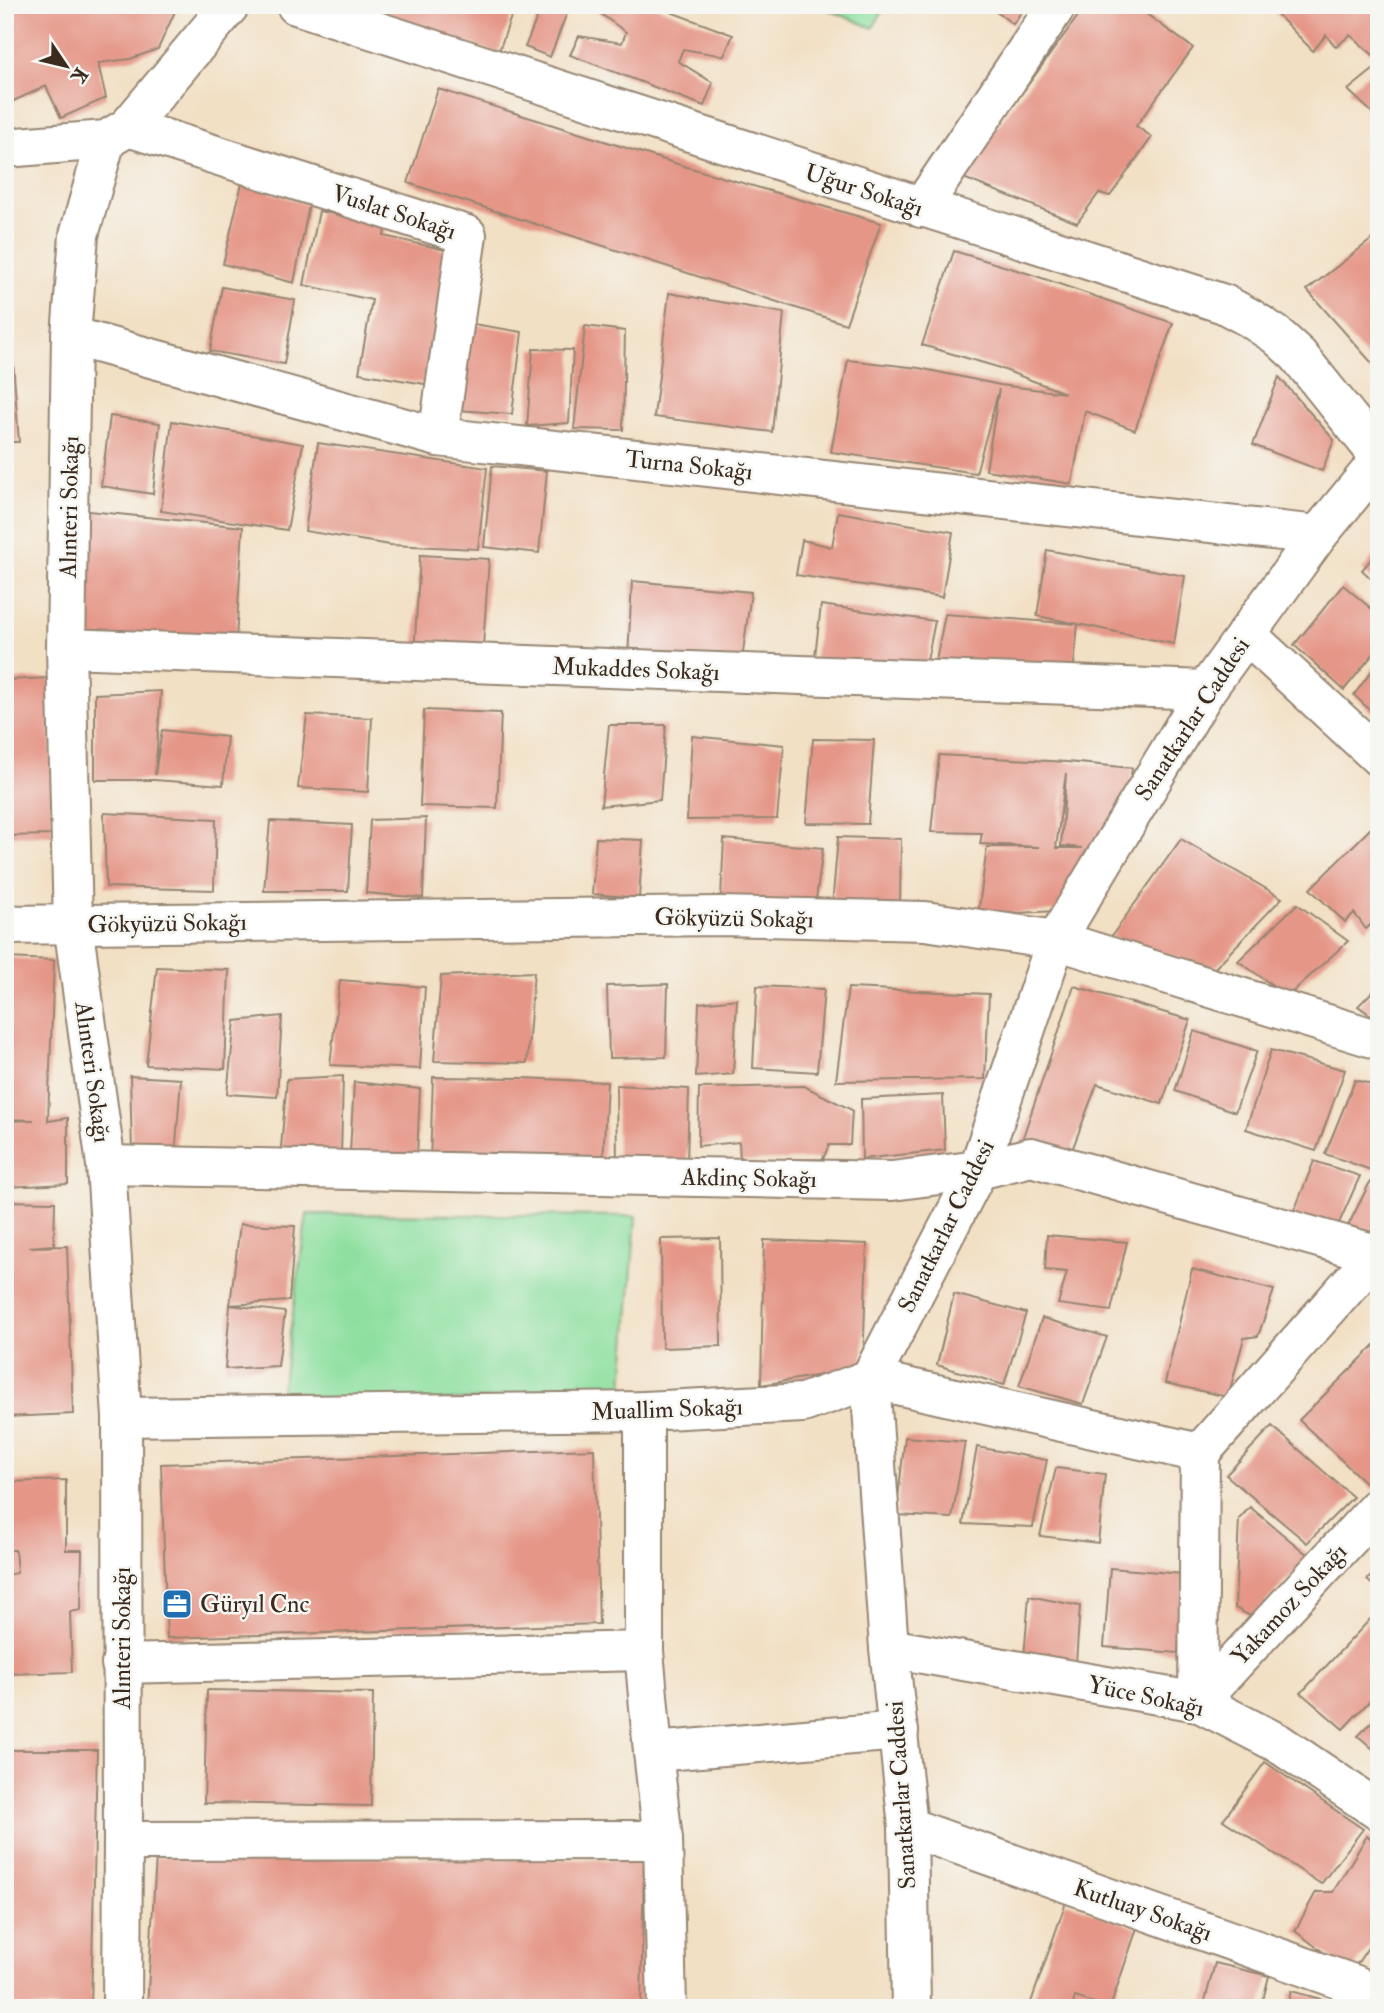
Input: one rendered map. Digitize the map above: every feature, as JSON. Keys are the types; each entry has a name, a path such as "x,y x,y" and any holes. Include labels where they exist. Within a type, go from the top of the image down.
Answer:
{"street":[{"path":"5,148 117,134 230,5"},
{"name":"Uğur Sokağı","path":"296,5 1224,304 1250,317 1298,355 1379,459"},
{"path":"921,208 1057,5"},
{"name":"Alınteri Sokağı","path":"117,134 79,235 71,336 66,648 73,924 106,1165 122,1417 122,2008"},
{"name":"Vuslat Sokağı","path":"117,134 467,235 438,437"},
{"name":"Turna Sokağı","path":"71,336 438,437 1318,534"},
{"name":"Sanatkarlar Caddesi","path":"911,2008 908,1827 888,1648 870,1379 978,1170 1056,940 1206,690 1318,534 1379,459"},
{"path":"1246,634 1379,757"},
{"name":"Mukaddes Sokağı","path":"66,648 1206,690"},
{"name":"Gökyüzü Sokağı","path":"5,925 720,916 925,921 1056,940 1379,1040"},
{"name":"Akdinç Sokağı","path":"106,1165 892,1181 978,1170 1031,1157 1377,1252"},
{"path":"1198,1702 1200,1453 1377,1252"},
{"path":"870,1379 1200,1453"},
{"name":"Muallim Sokağı","path":"122,1417 644,1411 803,1404 870,1379"},
{"path":"644,1411 645,1651 663,1840 667,2008"},
{"name":"Yakamoz Sokağı","path":"1198,1702 1379,1506"},
{"name":"Yüce Sokağı","path":"888,1648 1198,1702 1278,1743 1379,1811"},
{"path":"121,1664 645,1651"},
{"path":"653,1752 899,1731"},
{"name":"Kutluay Sokağı","path":"908,1827 1356,1985 1350,2008"},
{"path":"123,1842 663,1840"}],"green space":[{"path":"817,5 886,5 873,28"},
{"path":"307,1214 636,1216 622,1398 280,1402"}],"building":[{"path":"5,5 178,5 158,49 130,59 98,63 106,98 61,118 46,86 7,104 5,101"},
{"path":"362,5 515,5 498,54"},
{"path":"542,5 570,5 550,57 525,47"},
{"path":"652,5 733,35 724,56 683,49 678,61 713,83 704,106 570,55 579,36 622,43 626,32 591,7"},
{"path":"987,5 1026,5 1013,24"},
{"path":"1086,5 1134,5 1193,48 1136,126 1152,137 1110,196 1099,193 1077,223 961,177"},
{"path":"1268,5 1379,5 1379,60 1350,35 1336,47 1326,35 1313,51"},
{"path":"1379,65 1379,119 1348,90"},
{"path":"438,89 687,167 881,223 846,324 408,183"},
{"path":"242,183 309,205 294,283 223,264"},
{"path":"319,211 386,225 384,236 454,252 431,385 359,373 372,300 304,285"},
{"path":"1376,236 1379,239 1379,371 1307,290"},
{"path":"954,251 1173,323 1135,430 1085,411 1072,484 986,470 999,389 976,473 831,452 848,360 919,368 1000,385 1065,393 994,366 922,345"},
{"path":"222,287 295,300 284,364 210,351"},
{"path":"669,293 784,313 772,432 654,417"},
{"path":"5,294 8,294 19,442 5,442"},
{"path":"473,324 522,332 512,414 457,410"},
{"path":"585,326 625,331 623,430 574,429"},
{"path":"533,349 573,350 569,423 527,426"},
{"path":"1279,377 1334,440 1322,471 1253,445"},
{"path":"110,416 160,423 153,494 101,486"},
{"path":"172,421 303,444 287,530 161,511"},
{"path":"318,443 487,468 478,549 390,545 305,531"},
{"path":"492,466 547,471 539,553 484,547"},
{"path":"79,510 243,527 236,640 75,639"},
{"path":"838,512 953,532 942,597 796,575 802,540 832,547"},
{"path":"1047,550 1185,576 1174,644 1037,616"},
{"path":"1379,550 1379,586 1362,570"},
{"path":"420,555 489,559 482,661 414,656"},
{"path":"632,581 751,592 742,660 628,658"},
{"path":"1343,585 1379,615 1379,647 1344,690 1294,645"},
{"path":"821,605 935,621 926,666 814,665"},
{"path":"945,614 1078,624 1073,675 934,671"},
{"path":"1379,661 1379,719 1354,695"},
{"path":"50,678 52,835 5,836 5,680"},
{"path":"161,691 155,775 162,730 227,737 223,785 154,780 95,780 95,694"},
{"path":"424,710 501,713 497,808 420,806"},
{"path":"307,715 372,718 368,792 298,788"},
{"path":"609,725 666,725 660,800 601,806"},
{"path":"692,736 784,745 777,819 687,820"},
{"path":"813,739 874,740 868,824 806,823"},
{"path":"939,755 1132,768 1129,792 1057,911 978,915 987,847 1039,847 980,844 982,833 931,832","holes":["1066,773 1061,846 1082,848 1056,848"]},
{"path":"104,813 216,819 214,890 106,887"},
{"path":"426,818 423,898 366,893 370,820"},
{"path":"270,821 352,825 348,891 264,891"},
{"path":"1374,825 1379,830 1379,917 1366,929 1354,913 1345,922 1310,889"},
{"path":"838,837 901,839 900,907 832,907"},
{"path":"596,838 643,840 639,898 592,894"},
{"path":"724,839 823,848 815,907 720,916"},
{"path":"1181,839 1282,898 1214,969 1111,937"},
{"path":"1297,904 1348,941 1288,996 1238,961"},
{"path":"5,958 54,960 48,1121 68,1118 68,1184 5,1187 5,1121 34,1120 5,1119"},
{"path":"157,967 229,970 225,1069 146,1065"},
{"path":"534,972 527,1063 434,1061 441,976"},
{"path":"340,980 425,987 420,1069 330,1065"},
{"path":"668,984 666,1057 609,1058 607,986"},
{"path":"1379,985 1379,1021 1358,1006"},
{"path":"757,986 824,989 817,1072 753,1068"},
{"path":"1074,986 1190,1020 1162,1104 1097,1084 1069,1158 1019,1149"},
{"path":"848,988 989,994 985,1079 836,1081"},
{"path":"737,999 733,1074 696,1077 699,1003"},
{"path":"282,1016 277,1097 227,1094 235,1021"},
{"path":"1194,1031 1257,1051 1235,1112 1175,1091"},
{"path":"1271,1050 1345,1070 1316,1151 1246,1129"},
{"path":"130,1076 181,1079 175,1157 132,1152"},
{"path":"343,1076 341,1158 280,1159 287,1079"},
{"path":"433,1077 607,1082 603,1163 430,1163"},
{"path":"1355,1080 1379,1086 1379,1162 1374,1171 1325,1154"},
{"path":"354,1082 420,1089 417,1157 350,1152"},
{"path":"616,1085 689,1089 687,1164 617,1163"},
{"path":"804,1086 852,1110 850,1145 829,1145 823,1159 740,1161 739,1142 698,1146 699,1088"},
{"path":"943,1095 945,1150 862,1159 861,1099"},
{"path":"1314,1161 1360,1176 1335,1232 1291,1219"},
{"path":"1370,1182 1379,1185 1379,1237 1344,1234"},
{"path":"5,1201 55,1202 54,1245 29,1247 67,1246 73,1414 5,1417"},
{"path":"240,1224 295,1226 289,1301 230,1305"},
{"path":"1047,1235 1127,1242 1111,1311 1058,1304 1067,1272 1045,1270"},
{"path":"720,1238 721,1346 662,1348 661,1239"},
{"path":"764,1240 867,1244 863,1368 761,1385"},
{"path":"1192,1269 1274,1290 1258,1336 1244,1338 1228,1397 1165,1383"},
{"path":"954,1294 1026,1313 1004,1385 937,1365"},
{"path":"230,1305 285,1312 278,1366 225,1369"},
{"path":"1042,1318 1107,1337 1083,1404 1019,1386"},
{"path":"1379,1341 1379,1481 1372,1489 1299,1420"},
{"path":"1272,1426 1353,1497 1307,1543 1226,1475"},
{"path":"905,1437 965,1442 952,1518 896,1515"},
{"path":"977,1447 1047,1460 1033,1527 963,1524"},
{"path":"594,1449 599,1624 167,1638 161,1464"},
{"path":"1056,1468 1105,1474 1098,1543 1040,1536"},
{"path":"66,1480 66,1550 82,1550 81,1610 70,1612 72,1672 5,1674 5,1575 17,1573 15,1550 5,1550 5,1482"},
{"path":"1250,1507 1309,1556 1252,1617 1235,1608 1239,1519"},
{"path":"1110,1568 1183,1574 1178,1653 1104,1647"},
{"path":"1379,1568 1379,1590 1367,1580"},
{"path":"1029,1596 1080,1606 1076,1663 1024,1658"},
{"path":"1375,1614 1379,1617 1379,1691 1343,1729 1301,1693"},
{"path":"207,1690 373,1693 371,1806 204,1803"},
{"path":"1379,1715 1379,1754 1358,1736"},
{"path":"5,1750 97,1750 91,2008 5,2008"},
{"path":"1265,1762 1363,1829 1321,1884 1223,1820"},
{"path":"1367,1836 1379,1845 1379,1931 1351,1973 1295,1931 1316,1892 1333,1892"},
{"path":"156,1856 644,1860 641,2008 147,2008"},
{"path":"1066,1902 1137,1928 1110,2008 1075,1997 1072,2008 1029,2008"},
{"path":"1215,1963 1269,1976 1261,2008 1203,2008"},
{"path":"1291,1991 1335,2003 1333,2008 1287,2008"}],"place":[{"name":"Güryıl Cnc","path":"177,1604"}]}
